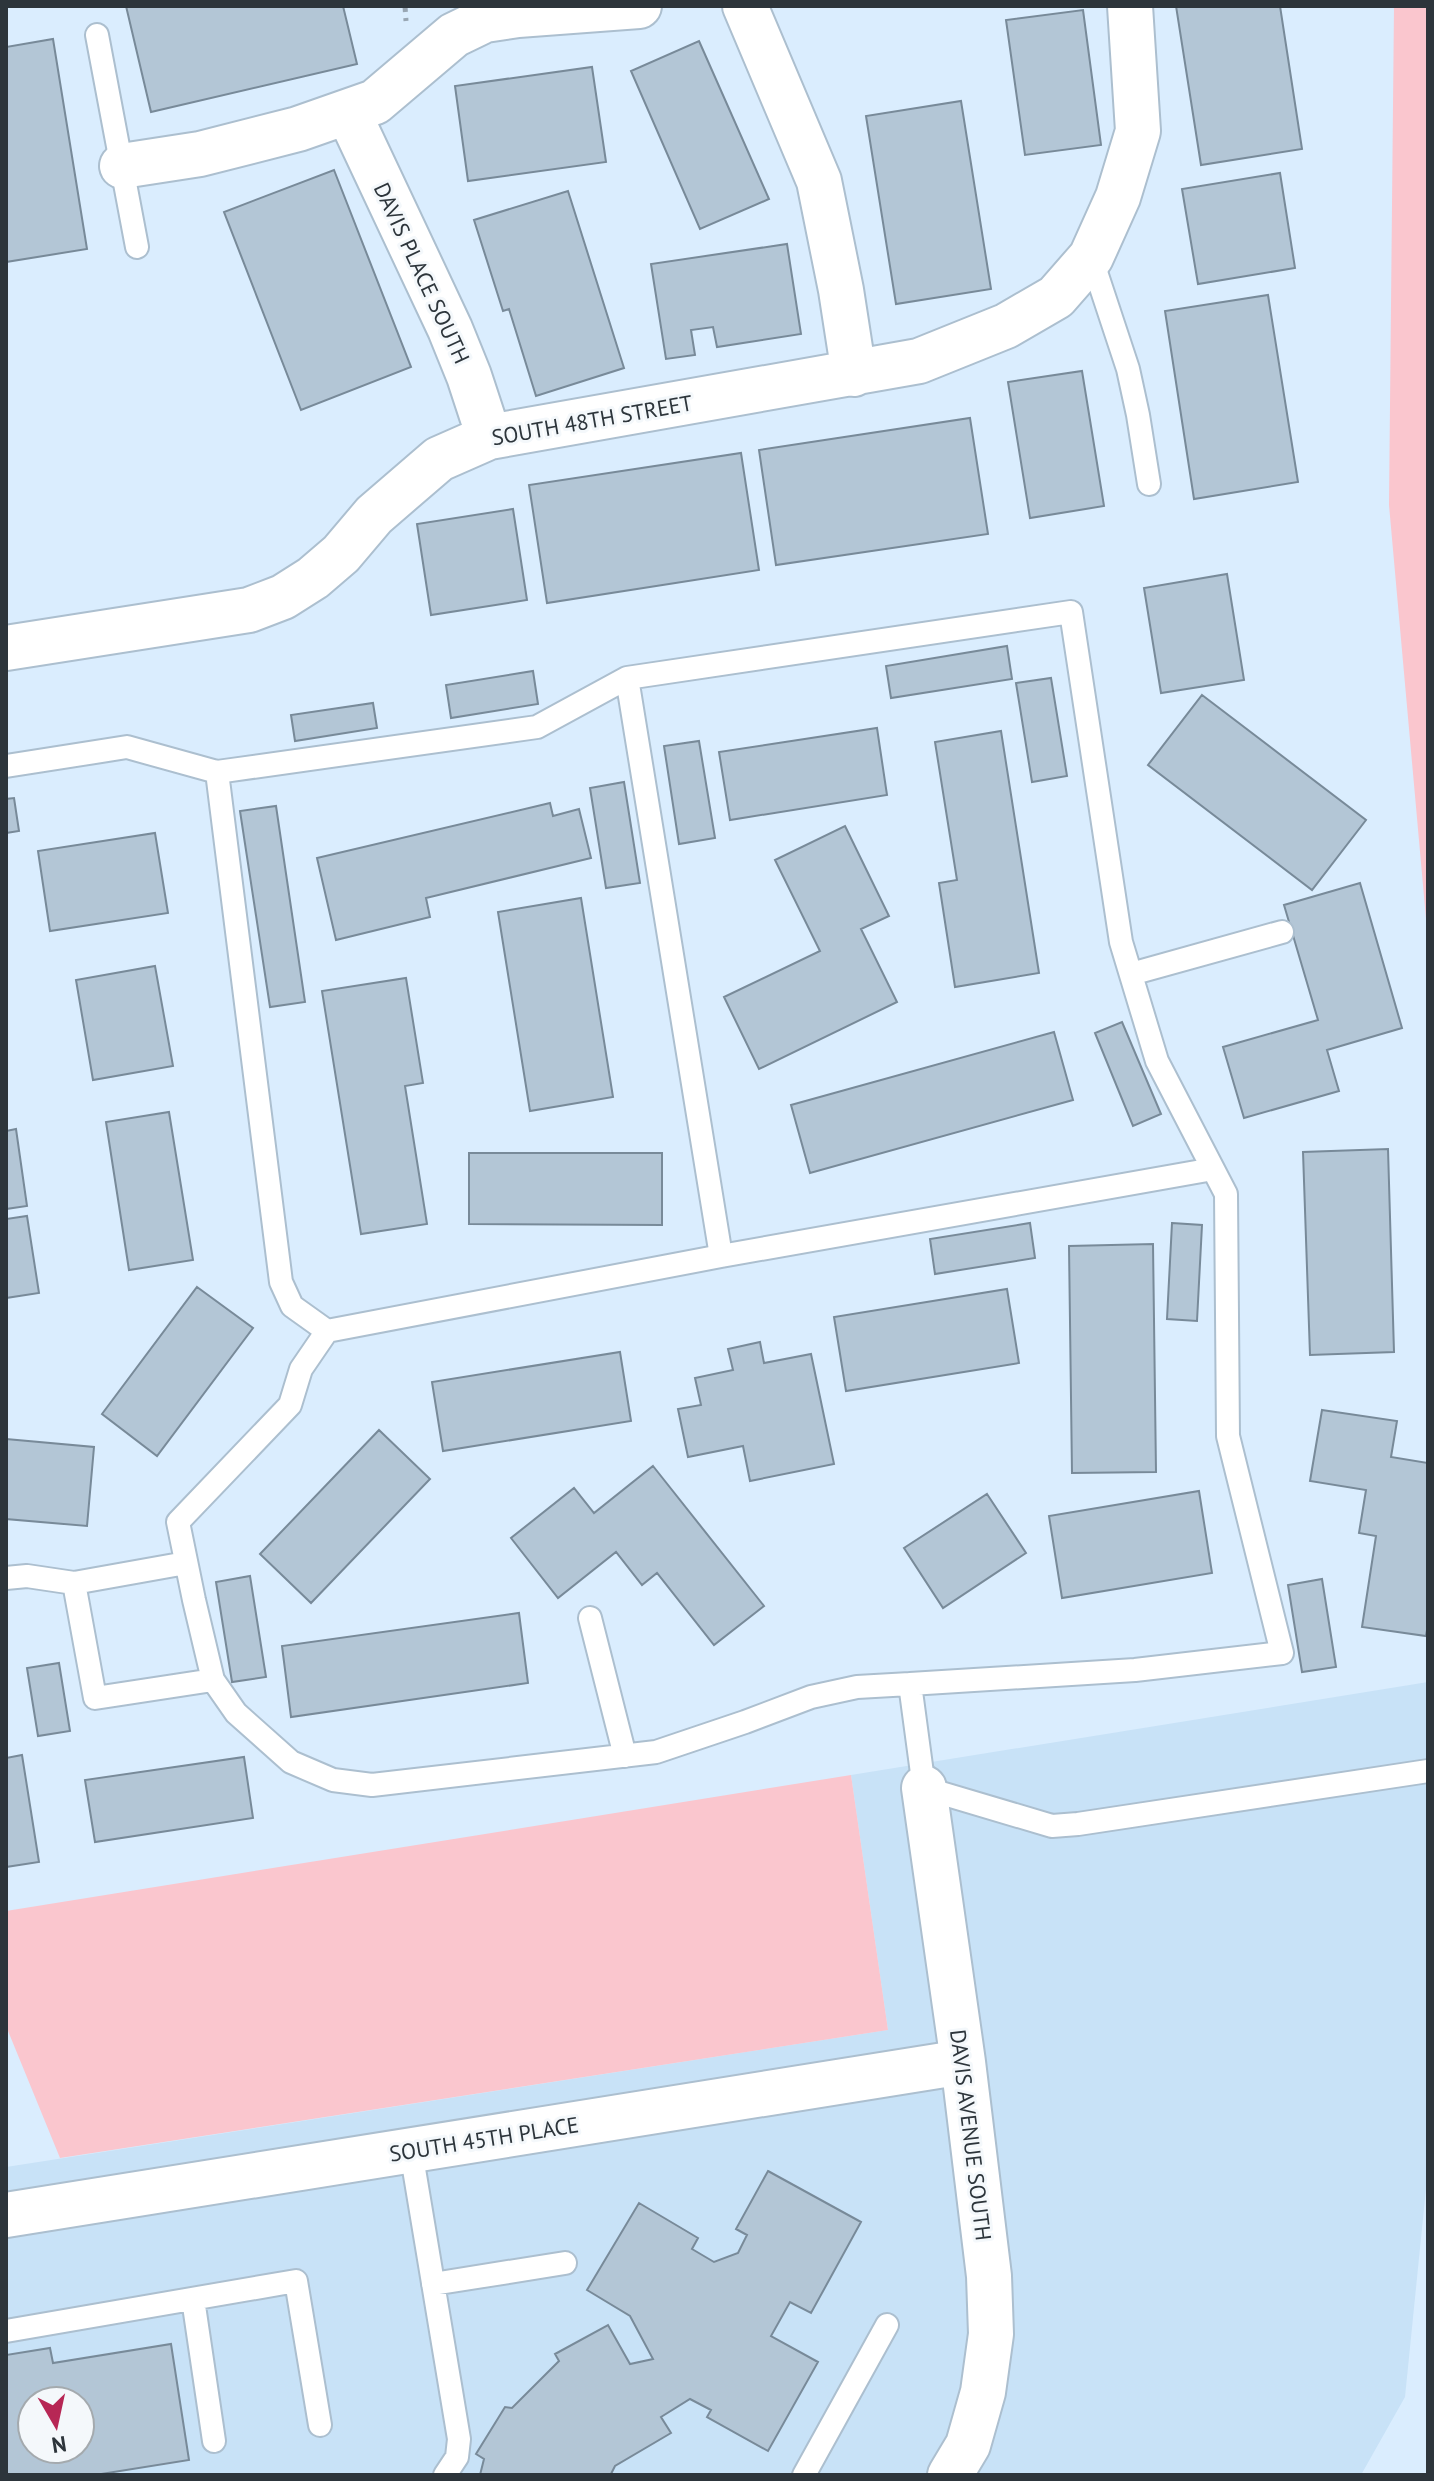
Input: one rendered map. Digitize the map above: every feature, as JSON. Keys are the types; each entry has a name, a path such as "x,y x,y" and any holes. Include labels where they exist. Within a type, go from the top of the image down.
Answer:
{"street":[{"path":"122,166 200,154 298,129 375,102 454,35 485,20 639,6"},
{"path":"745,6 819,181 854,374"},
{"name":"SOUTH 48TH STREET","path":"6,648 249,610 283,597 313,578 341,554 374,515 439,459 489,437 919,361 1006,326 1056,297 1091,257 1118,197 1138,131 1130,6"},
{"name":"DAVIS PLACE SOUTH","path":"348,112 450,329 489,437"},
{"name":"DAVIS AVENUE SOUTH","path":"924,1788 963,2062 989,2276 991,2334 983,2392 968,2445 950,2475"},
{"name":"SOUTH 45TH PLACE","path":"6,2215 963,2062"}],"lane":[{"path":"97,35 137,247"},
{"path":"1091,257 1128,369 1149,484"},
{"path":"6,766 127,747 217,772 537,727 627,678 1071,612 1121,942 1157,1061 1226,1194 1228,1436 1282,1653 1135,1670 857,1687 811,1697 656,1752 372,1785 333,1780 291,1762 236,1713 213,1680 178,1522 290,1405 301,1369 327,1331 721,1256 1213,1169"},
{"path":"627,678 721,1256"},
{"path":"217,772 281,1282 292,1306 327,1331"},
{"path":"1131,974 1282,932"},
{"path":"6,1578 27,1576 74,1583 186,1563"},
{"path":"74,1583 95,1698 213,1680"},
{"path":"590,1618 625,1756"},
{"path":"910,1684 924,1788 1052,1826 1428,1771"},
{"path":"411,2151 459,2439 457,2457 445,2475"},
{"path":"433,2284 565,2263"},
{"path":"6,2331 296,2281 320,2425"},
{"path":"193,2299 214,2441"},
{"path":"804,2475 887,2325"}],"shaded area":[{"path":"1394,6 1428,6 1428,941 1389,505"},
{"path":"1428,1682 1428,2169 1405,2397 1361,2475 6,2475 6,2167 888,2030 851,1775"},
{"path":"851,1775 888,2030 60,2158 6,2026 6,1911"}],"building":[{"path":"126,6 343,6 357,64 151,112"},
{"path":"1176,6 1280,6 1302,149 1201,165"},
{"path":"1083,10 1101,145 1025,155 1006,20"},
{"path":"53,39 87,249 6,262 6,47"},
{"path":"699,41 769,199 700,229 631,71"},
{"path":"592,67 606,162 468,181 455,86"},
{"path":"961,101 991,289 896,304 866,116"},
{"path":"334,170 411,367 301,410 224,212"},
{"path":"1280,173 1295,268 1198,284 1182,189"},
{"path":"568,191 624,368 536,396 509,309 503,311 474,220"},
{"path":"787,244 801,334 717,347 713,327 691,330 695,355 666,359 651,264"},
{"path":"1268,295 1298,482 1194,499 1165,311"},
{"path":"1082,371 1104,506 1030,518 1008,382"},
{"path":"970,418 988,534 776,565 759,450"},
{"path":"741,453 759,570 547,603 529,485"},
{"path":"513,509 527,600 431,615 417,524"},
{"path":"1227,574 1244,680 1161,693 1144,588"},
{"path":"1007,646 1012,679 891,698 886,666"},
{"path":"533,671 538,704 451,718 446,685"},
{"path":"1051,678 1067,776 1032,782 1016,683"},
{"path":"1202,695 1366,820 1312,890 1148,765"},
{"path":"373,703 377,728 295,741 291,715"},
{"path":"877,728 887,795 730,820 719,752"},
{"path":"1001,731 1039,973 955,987 939,883 957,880 935,742"},
{"path":"699,741 715,838 679,844 664,746"},
{"path":"624,782 640,883 606,888 590,788"},
{"path":"14,798 19,831 6,833 6,799"},
{"path":"550,803 553,816 579,809 591,858 426,898 430,917 336,940 317,858"},
{"path":"276,806 305,1002 270,1007 240,811"},
{"path":"845,826 889,916 861,929 897,1002 759,1069 724,997 820,951 775,860"},
{"path":"155,833 168,913 50,931 38,851"},
{"path":"1360,883 1402,1028 1327,1050 1339,1091 1244,1118 1223,1047 1318,1020 1284,905"},
{"path":"581,898 613,1097 530,1111 498,912"},
{"path":"155,966 173,1066 93,1080 76,980"},
{"path":"406,978 423,1083 405,1086 427,1224 361,1234 322,991"},
{"path":"1122,1022 1161,1114 1133,1126 1095,1033"},
{"path":"1054,1032 1073,1100 810,1173 791,1105"},
{"path":"169,1112 193,1260 129,1270 106,1122"},
{"path":"16,1129 27,1206 6,1209 6,1131"},
{"path":"1388,1149 1394,1352 1310,1355 1303,1152"},
{"path":"469,1153 662,1153 662,1225 469,1224"},
{"path":"27,1216 39,1293 6,1298 6,1219"},
{"path":"1030,1223 1035,1258 935,1274 930,1239"},
{"path":"1172,1223 1202,1225 1197,1321 1167,1319"},
{"path":"1153,1244 1156,1472 1072,1473 1069,1246"},
{"path":"197,1287 253,1328 157,1456 102,1414"},
{"path":"1007,1289 1019,1363 846,1391 834,1317"},
{"path":"760,1342 764,1363 811,1354 834,1464 750,1481 743,1446 688,1457 678,1409 701,1405 695,1378 733,1370 728,1349"},
{"path":"620,1352 631,1421 443,1451 432,1382"},
{"path":"1322,1410 1397,1421 1391,1457 1428,1463 1426,1636 1362,1627 1376,1536 1359,1533 1366,1490 1310,1481"},
{"path":"379,1430 430,1479 311,1603 260,1554"},
{"path":"6,1439 94,1447 87,1526 6,1519"},
{"path":"653,1466 764,1606 714,1645 657,1573 642,1585 616,1552 558,1598 511,1538 574,1488 594,1513"},
{"path":"1199,1491 1212,1573 1062,1598 1049,1516"},
{"path":"987,1494 1026,1553 943,1608 904,1548"},
{"path":"250,1576 266,1677 232,1682 216,1582"},
{"path":"1322,1579 1336,1667 1302,1672 1288,1585"},
{"path":"519,1613 528,1683 291,1717 282,1646"},
{"path":"59,1663 70,1731 38,1736 27,1668"},
{"path":"22,1755 39,1862 6,1867 6,1758"},
{"path":"244,1757 253,1818 95,1842 85,1780"},
{"path":"768,2171 861,2222 811,2313 790,2302 771,2336 818,2362 768,2451 707,2417 711,2410 690,2399 661,2417 671,2433 615,2466 611,2474 614,2475 480,2475 484,2459 476,2454 505,2407 512,2408 559,2361 555,2354 608,2325 630,2364 653,2359 630,2316 587,2290 639,2203 698,2238 692,2249 714,2262 738,2253 747,2235 736,2229"},
{"path":"171,2344 189,2460 95,2475 6,2475 6,2355 50,2348 53,2363"}]}
